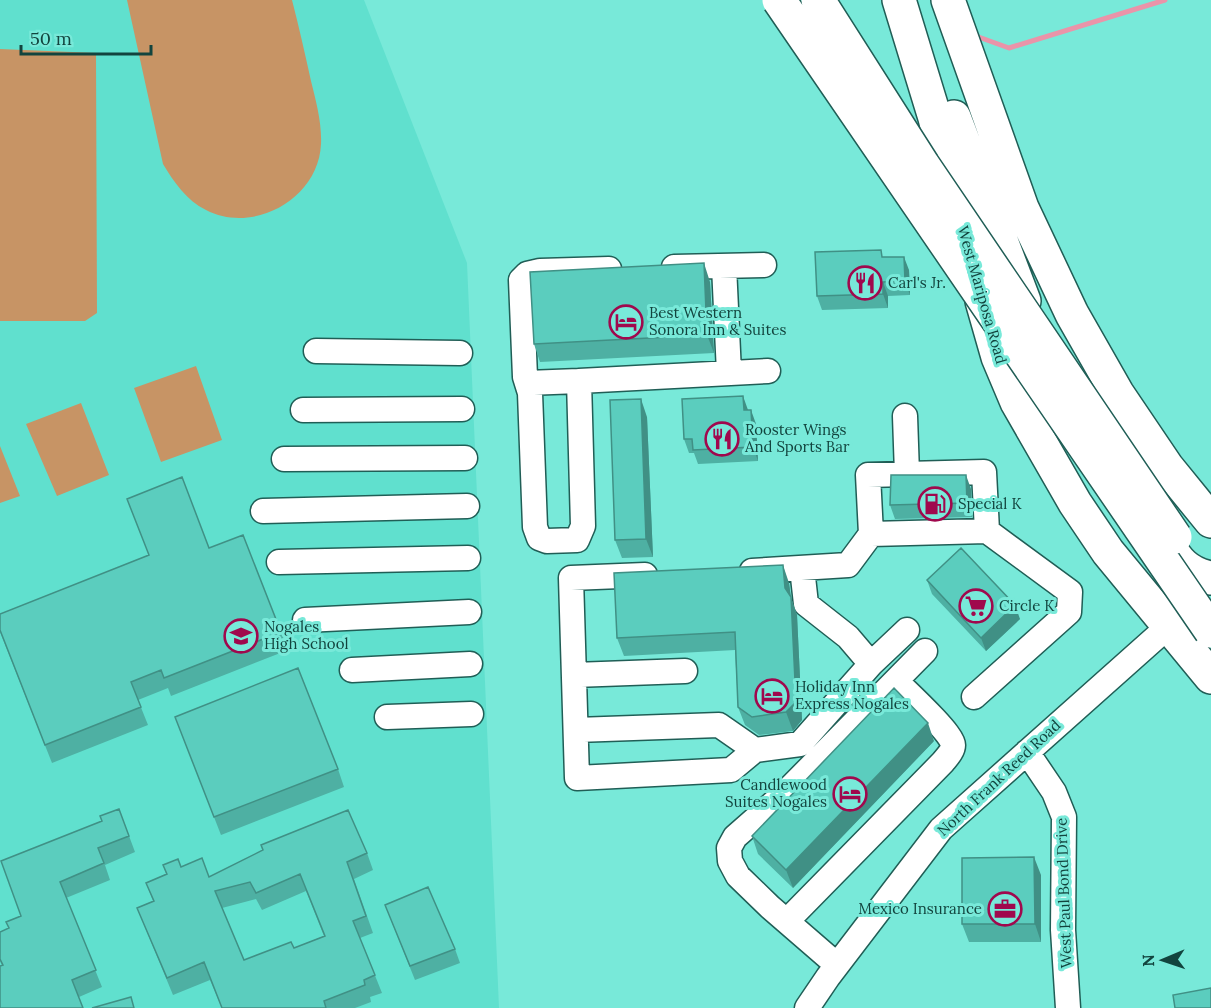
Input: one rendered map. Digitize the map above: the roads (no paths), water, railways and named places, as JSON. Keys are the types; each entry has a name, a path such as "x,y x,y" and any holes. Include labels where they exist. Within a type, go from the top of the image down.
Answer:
{"highway":[{"path":"779,0 1211,631"},
{"path":"818,0 923,165 1211,590"},
{"name":"West Mariposa Road","path":"899,0 943,114 983,305 998,357 1017,402 1064,486 1108,552 1211,677"},
{"path":"905,0 943,114 1043,346 1065,388 1125,484 1179,562 1190,571 1211,578"},
{"path":"948,0 1022,208 1072,314 1117,393 1167,467 1211,521"}],"street":[{"path":"579,381 583,526 577,540 547,541 539,538 535,527 530,393 527,382 521,280 527,274 540,271 764,265"},
{"path":"724,266 729,373"},
{"path":"316,351 460,353"},
{"path":"527,382 768,371"},
{"path":"303,410 462,409"},
{"path":"904,416 914,478"},
{"path":"284,459 465,458"},
{"path":"726,572 848,566 871,534 868,475 947,480 984,472 987,531"},
{"path":"263,511 467,506"},
{"path":"871,534 918,526 946,526 987,531 1070,592 1069,612 974,697"},
{"path":"279,562 468,558"},
{"path":"802,568 806,604 848,637 871,664"},
{"path":"667,574 571,578 577,778 731,770 755,750 800,744 871,664 907,630"},
{"name":"North Frank Reed Road","path":"807,1008 941,829 1211,590"},
{"path":"305,620 469,612"},
{"path":"837,965 738,876 730,861 729,848 735,837 785,793 925,651"},
{"path":"352,670 470,664"},
{"path":"574,675 685,671"},
{"path":"787,921 944,762 953,749 953,742 939,725 896,681"},
{"path":"387,717 471,714"},
{"path":"576,730 719,725 755,750"},
{"name":"West Paul Bond Drive","path":"1027,752 1054,792 1064,817 1063,930 1068,1008"}],"waterway":[{"path":"973,35 1009,48 1165,0"}],"place":[{"name":"Carl's Jr.","path":"865,283"},
{"name":"Best Western Sonora Inn & Suites","path":"626,322"},
{"name":"Rooster Wings And Sports Bar","path":"722,439"},
{"name":"Special K","path":"935,504"},
{"name":"Circle K","path":"976,606"},
{"name":"Nogales High School","path":"241,636"},
{"name":"Holiday Inn Express Nogales","path":"772,696"},
{"name":"Candlewood Suites Nogales","path":"850,794"},
{"name":"Mexico Insurance","path":"1005,909"}]}
